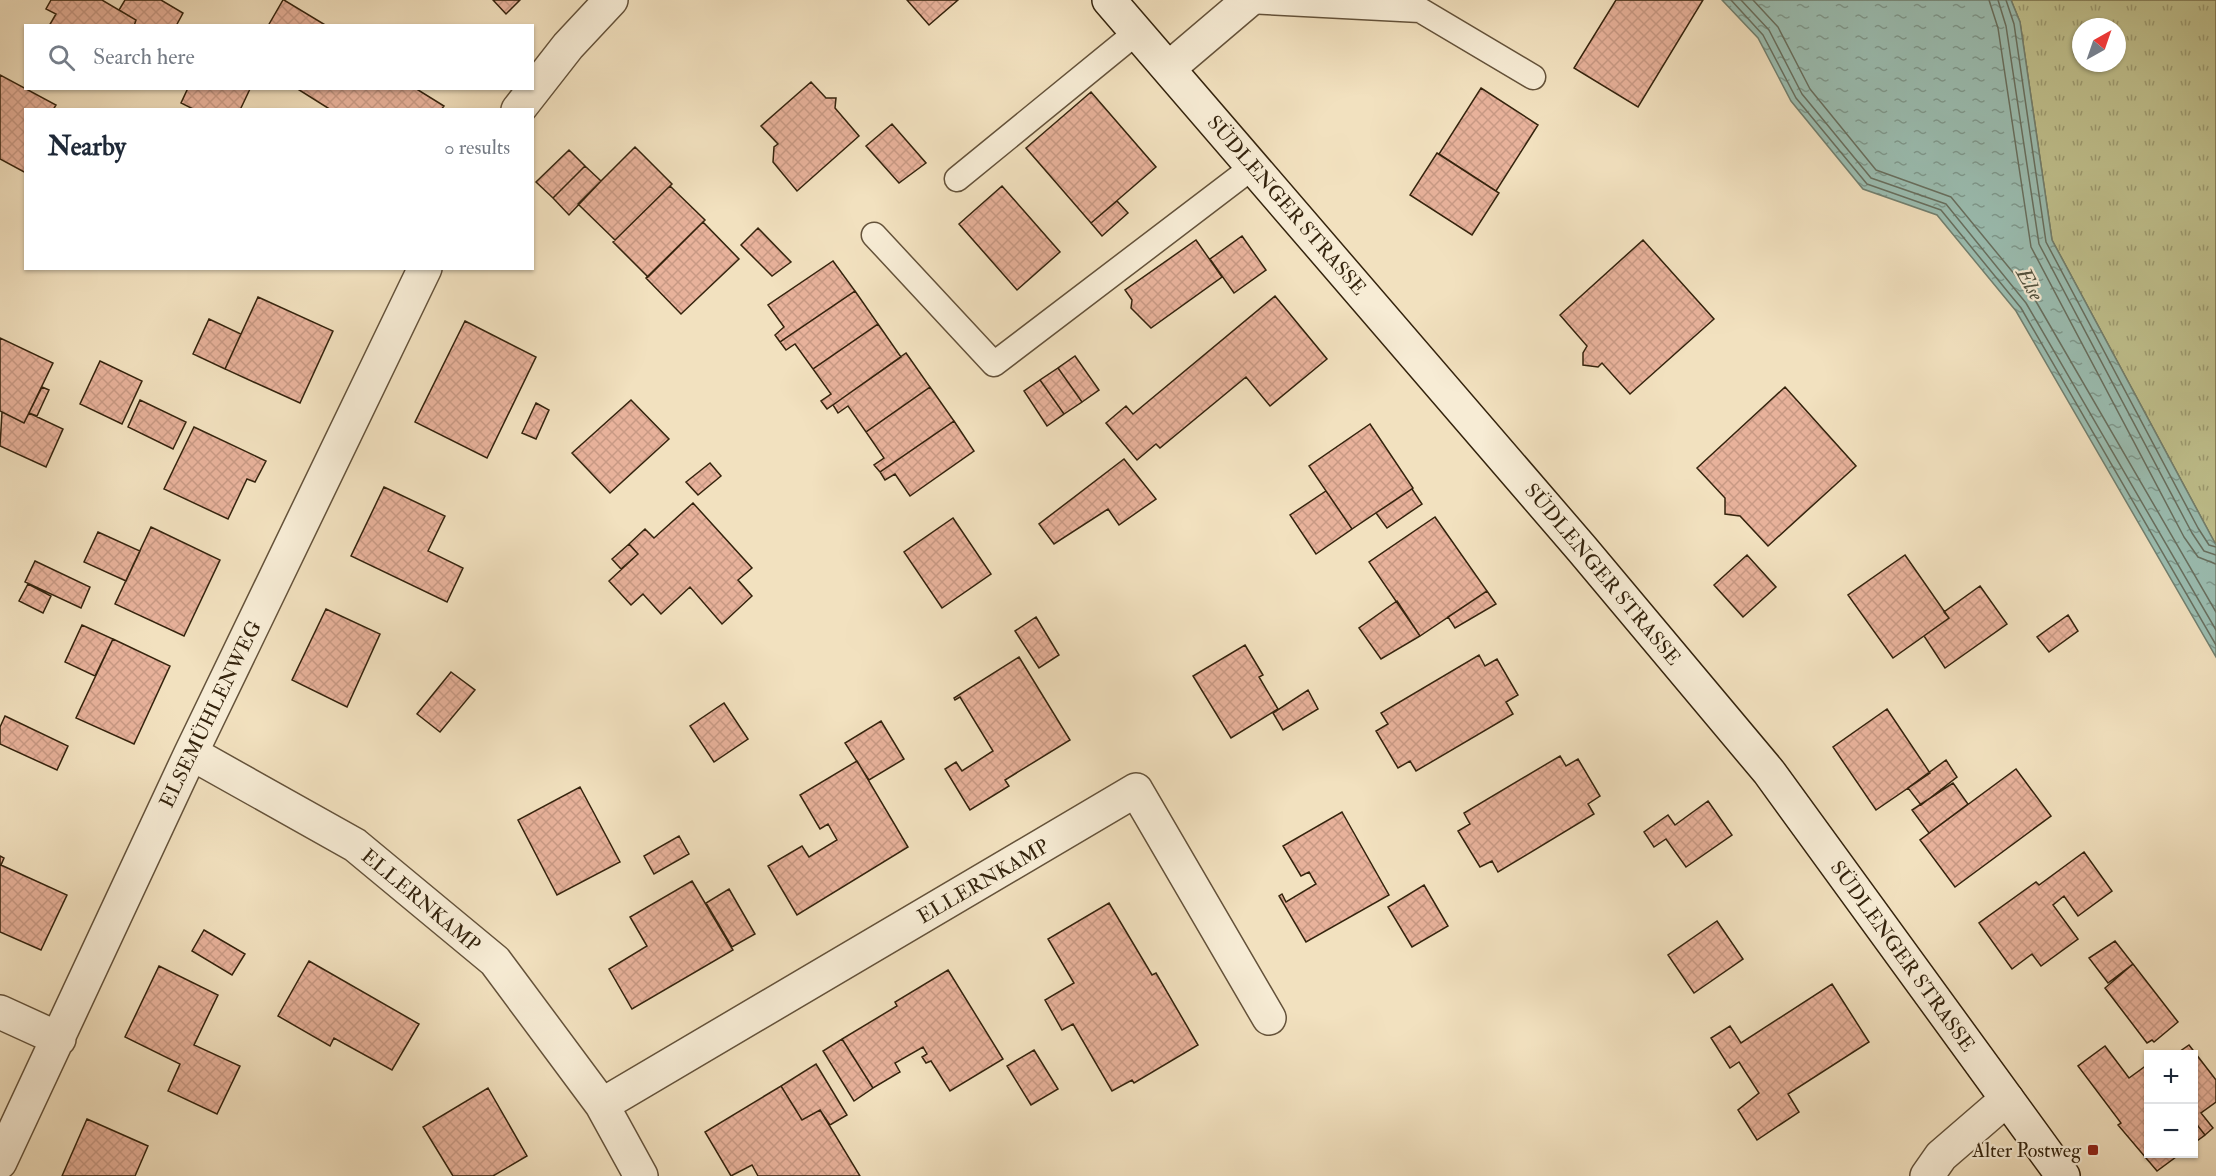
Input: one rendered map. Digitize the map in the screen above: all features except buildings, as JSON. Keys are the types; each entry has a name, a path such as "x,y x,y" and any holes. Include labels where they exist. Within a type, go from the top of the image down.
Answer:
{"street":[{"path":"534,90 568,46 611,0"},
{"name":"SÜDLENGER STRASSE","path":"1109,0 1582,549 1769,772 2063,1176"},
{"path":"1169,68 1248,0"},
{"path":"520,108 534,90"},
{"name":"ELSEMÜHLENWEG","path":"0,1162 191,753 424,270"},
{"name":"ELLERNKAMP","path":"191,753 355,846 495,961 602,1105 641,1176"},
{"name":"ELLERNKAMP","path":"602,1105 1136,790 1269,1018"},
{"path":"0,1012 59,1039"},
{"path":"1927,1176 1941,1156 2007,1099"}],"lane":[{"path":"1248,0 1420,10 1533,77"},
{"path":"957,178 1137,32"},
{"path":"874,235 994,364 1254,166"}],"green space":[{"path":"2011,0 2216,0 2216,545 2052,240 2020,22"}],"water":[{"name":"Else","path":"1722,0 2011,0 2020,22 2052,240 2216,545 2216,657 2016,311 1937,215 1863,189 1791,101 1758,38"}],"place":[{"name":"Alter Postweg","path":"2093,1150"}]}
